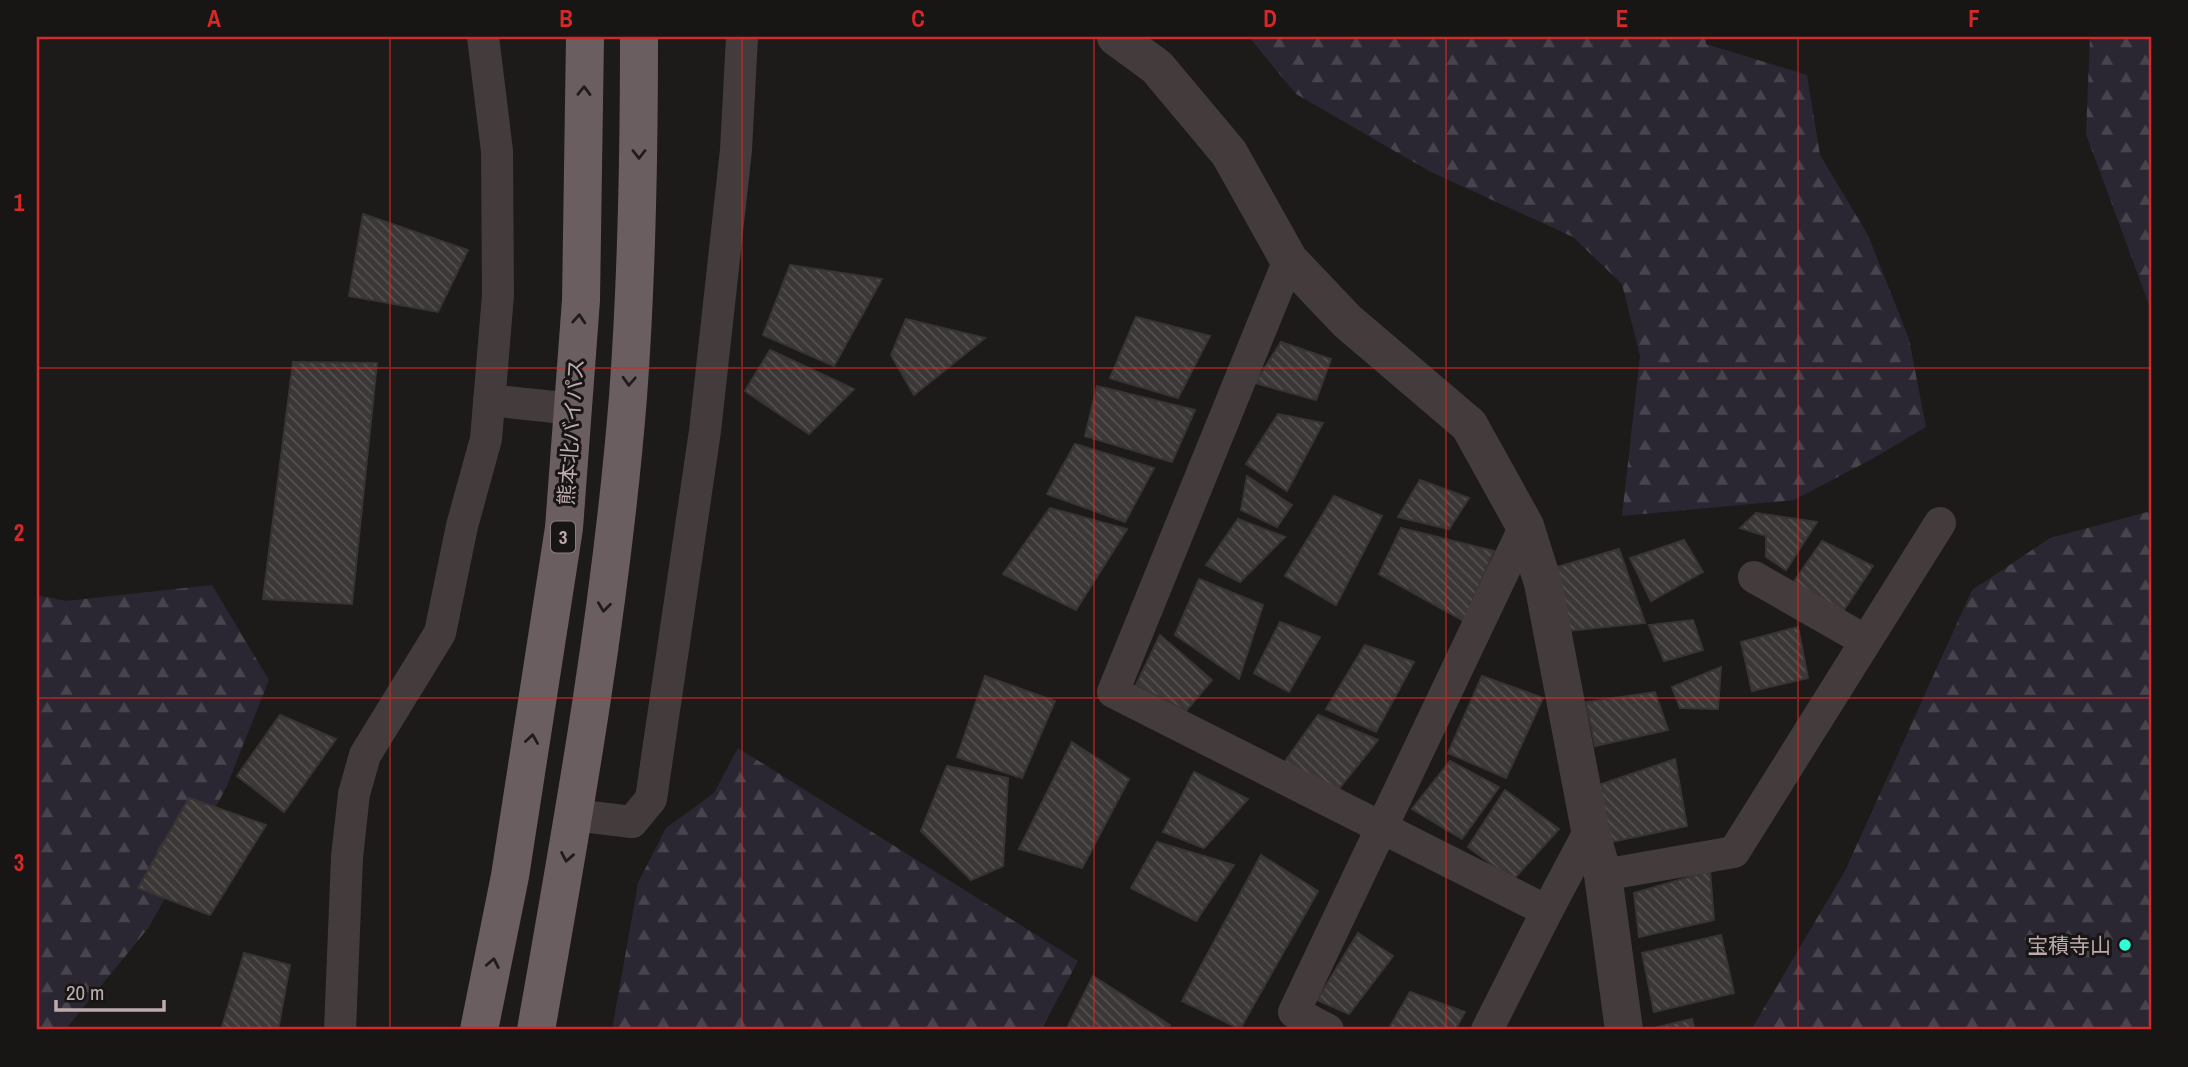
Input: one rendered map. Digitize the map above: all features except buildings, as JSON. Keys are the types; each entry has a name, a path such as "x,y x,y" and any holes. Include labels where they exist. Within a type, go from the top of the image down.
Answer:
{"highway":[{"name":"熊本北バイパス","path":"479,1030 510,876 564,528 581,300 585,37"},
{"path":"536,1030 574,815 603,623 628,396 639,179 639,37"}],"street":[{"path":"340,1030 347,857 354,794 365,755 440,633 462,526 485,439 498,295 497,151 483,37"},
{"path":"574,815 632,822 651,799 705,431 736,150 742,37"},
{"path":"1116,37 1157,67 1230,153 1289,260 1347,321 1469,425 1525,526 1542,583 1590,830 1603,875 1624,1030"},
{"path":"1289,260 1113,692 1546,911"},
{"path":"489,400 573,409"},
{"path":"1603,875 1734,852 1940,523"},
{"path":"1328,1030 1294,1012 1525,526"},
{"path":"1754,577 1866,641"},
{"path":"1487,1030 1590,830"}],"green space":[{"path":"1249,37 1706,37 1706,44 1807,75 1820,155 1868,235 1909,339 1926,427 1794,500 1622,516 1640,356 1622,284 1573,237 1431,172 1296,94"},
{"path":"2090,37 2151,37 2151,310 2086,134"},
{"path":"2151,511 2151,1030 1751,1030 1845,871 1972,590 2050,538"},
{"path":"212,585 269,680 226,788 149,927 65,1030 37,1030 37,595 66,601"},
{"path":"738,748 1078,961 1041,1030 612,1030 638,883 666,828 714,793"}],"place":[{"name":"宝積寺山","path":"2125,945"}]}
